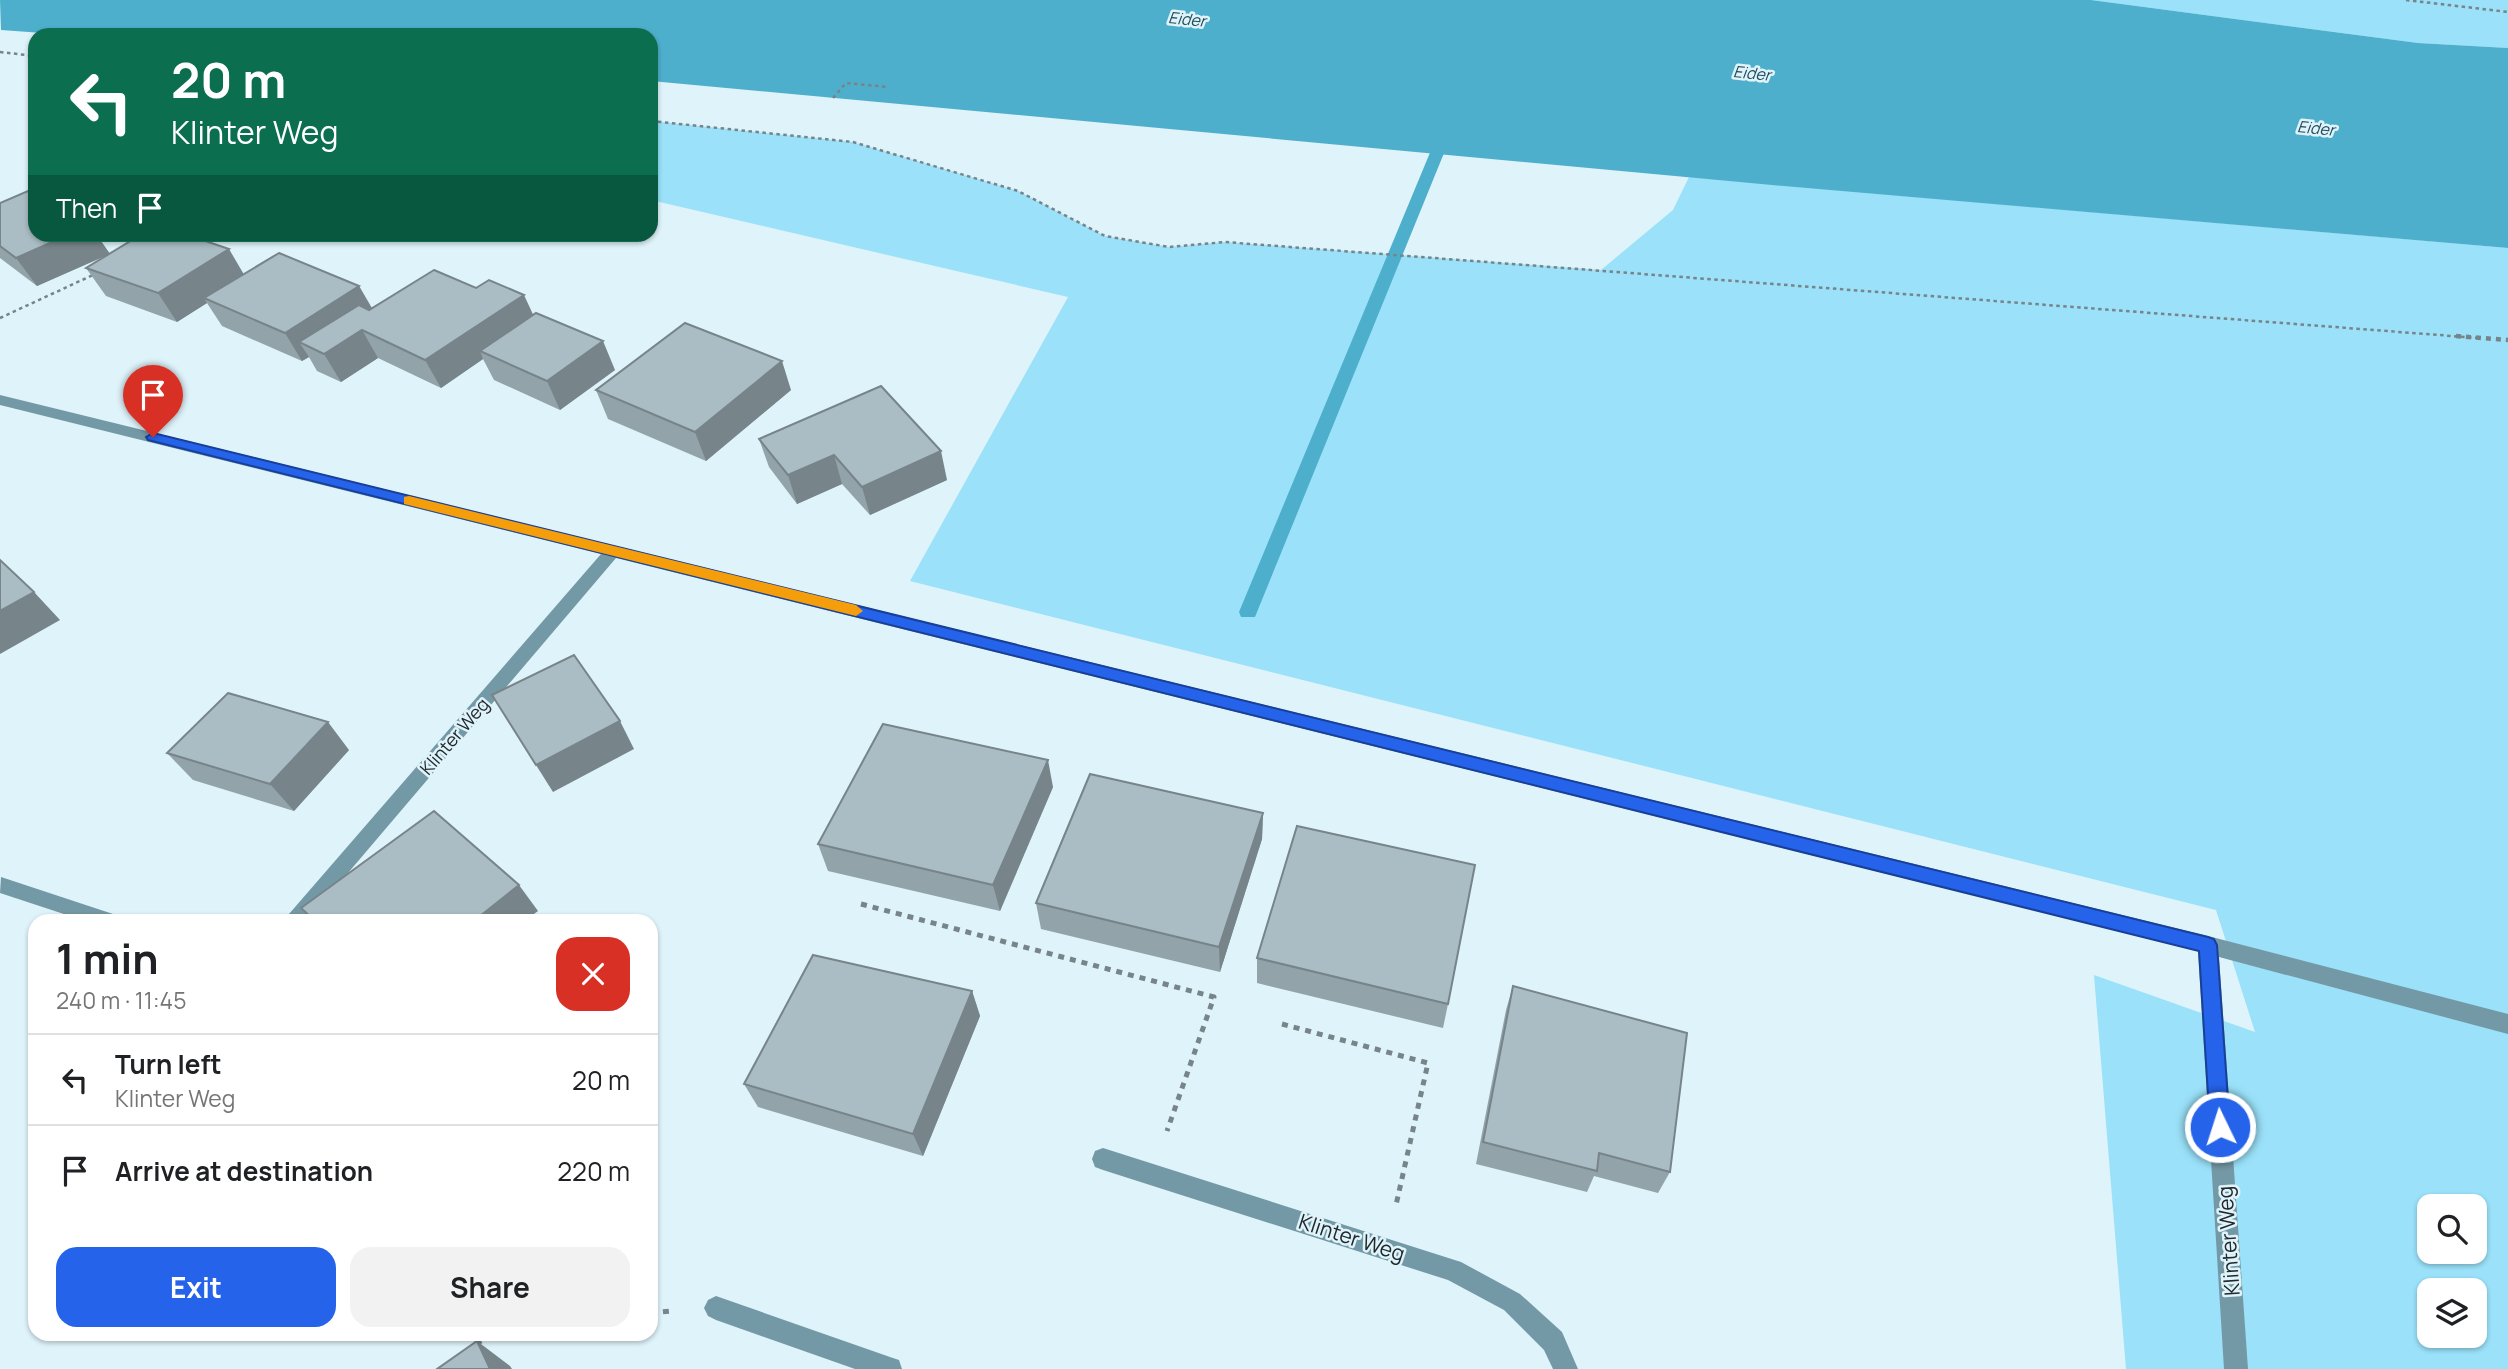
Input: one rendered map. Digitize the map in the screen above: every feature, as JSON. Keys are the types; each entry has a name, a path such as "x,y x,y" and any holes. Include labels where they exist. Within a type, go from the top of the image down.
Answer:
{"street":[{"path":"0,400 2208,945 2508,1024"},
{"name":"Klinter Weg","path":"301,914 613,551"},
{"path":"1,885 88,914"},
{"name":"Klinter Weg","path":"2208,945 2236,1369"},
{"name":"Klinter Weg","path":"1103,1159 1452,1270 1512,1302 1553,1341 1566,1369"},
{"path":"716,1308 890,1369"}],"path":[{"path":"2406,0 2508,12"},
{"path":"0,52 28,55"},
{"path":"833,98 846,83 888,87"},
{"path":"658,122 853,142 1018,191 1105,236 1170,247 1225,242 2508,340"},
{"path":"0,318 95,274"},
{"path":"861,904 1214,997 1153,1173"},
{"path":"1282,1024 1428,1063 1386,1248"},
{"path":"471,1348 482,1341"}],"shaded area":[{"path":"2091,0 2508,0 2508,48 2418,43"},
{"path":"658,122 853,142 1018,191 1105,236 1169,247 1225,242 1601,270 1673,210 1689,177 2508,248 2508,1369 2126,1369 2094,975 2255,1032 2216,910 910,581 1068,297 658,202"}],"water":[{"name":"Eider","path":"0,0 2091,0 2418,43 2508,48 2508,248 1772,185 658,82 658,28 1,30"}],"building":[{"path":"28,191 28,242 52,242 16,258 0,246 0,203"},
{"path":"129,242 208,242 229,249 158,293 86,268"},
{"path":"279,253 359,286 285,333 204,298"},
{"path":"434,270 476,288 489,280 524,295 425,360 362,330 324,354 299,342 359,305 369,310"},
{"path":"536,313 603,341 547,381 480,351"},
{"path":"685,323 782,361 695,432 596,390"},
{"path":"881,386 941,451 862,487 834,455 788,475 759,439"},
{"path":"0,560 34,592 0,611"},
{"path":"574,655 620,721 536,765 492,695"},
{"path":"228,693 328,722 270,784 167,753"},
{"path":"883,724 1048,760 993,885 818,844"},
{"path":"1090,774 1263,813 1219,947 1036,903"},
{"path":"434,811 519,885 483,914 308,914 301,908"},
{"path":"1297,826 1475,865 1448,1004 1257,958"},
{"path":"813,955 972,991 913,1134 744,1084"},
{"path":"1513,986 1687,1033 1670,1172 1599,1153 1597,1171 1483,1142"},
{"path":"477,1341 490,1369 437,1369"}],"waterway":[{"path":"1248,612 1446,131"}],"slow traffic":[{"path":"409,501 856,611"}],"route":[{"path":"153,437 2208,945 2220,1127"}]}
